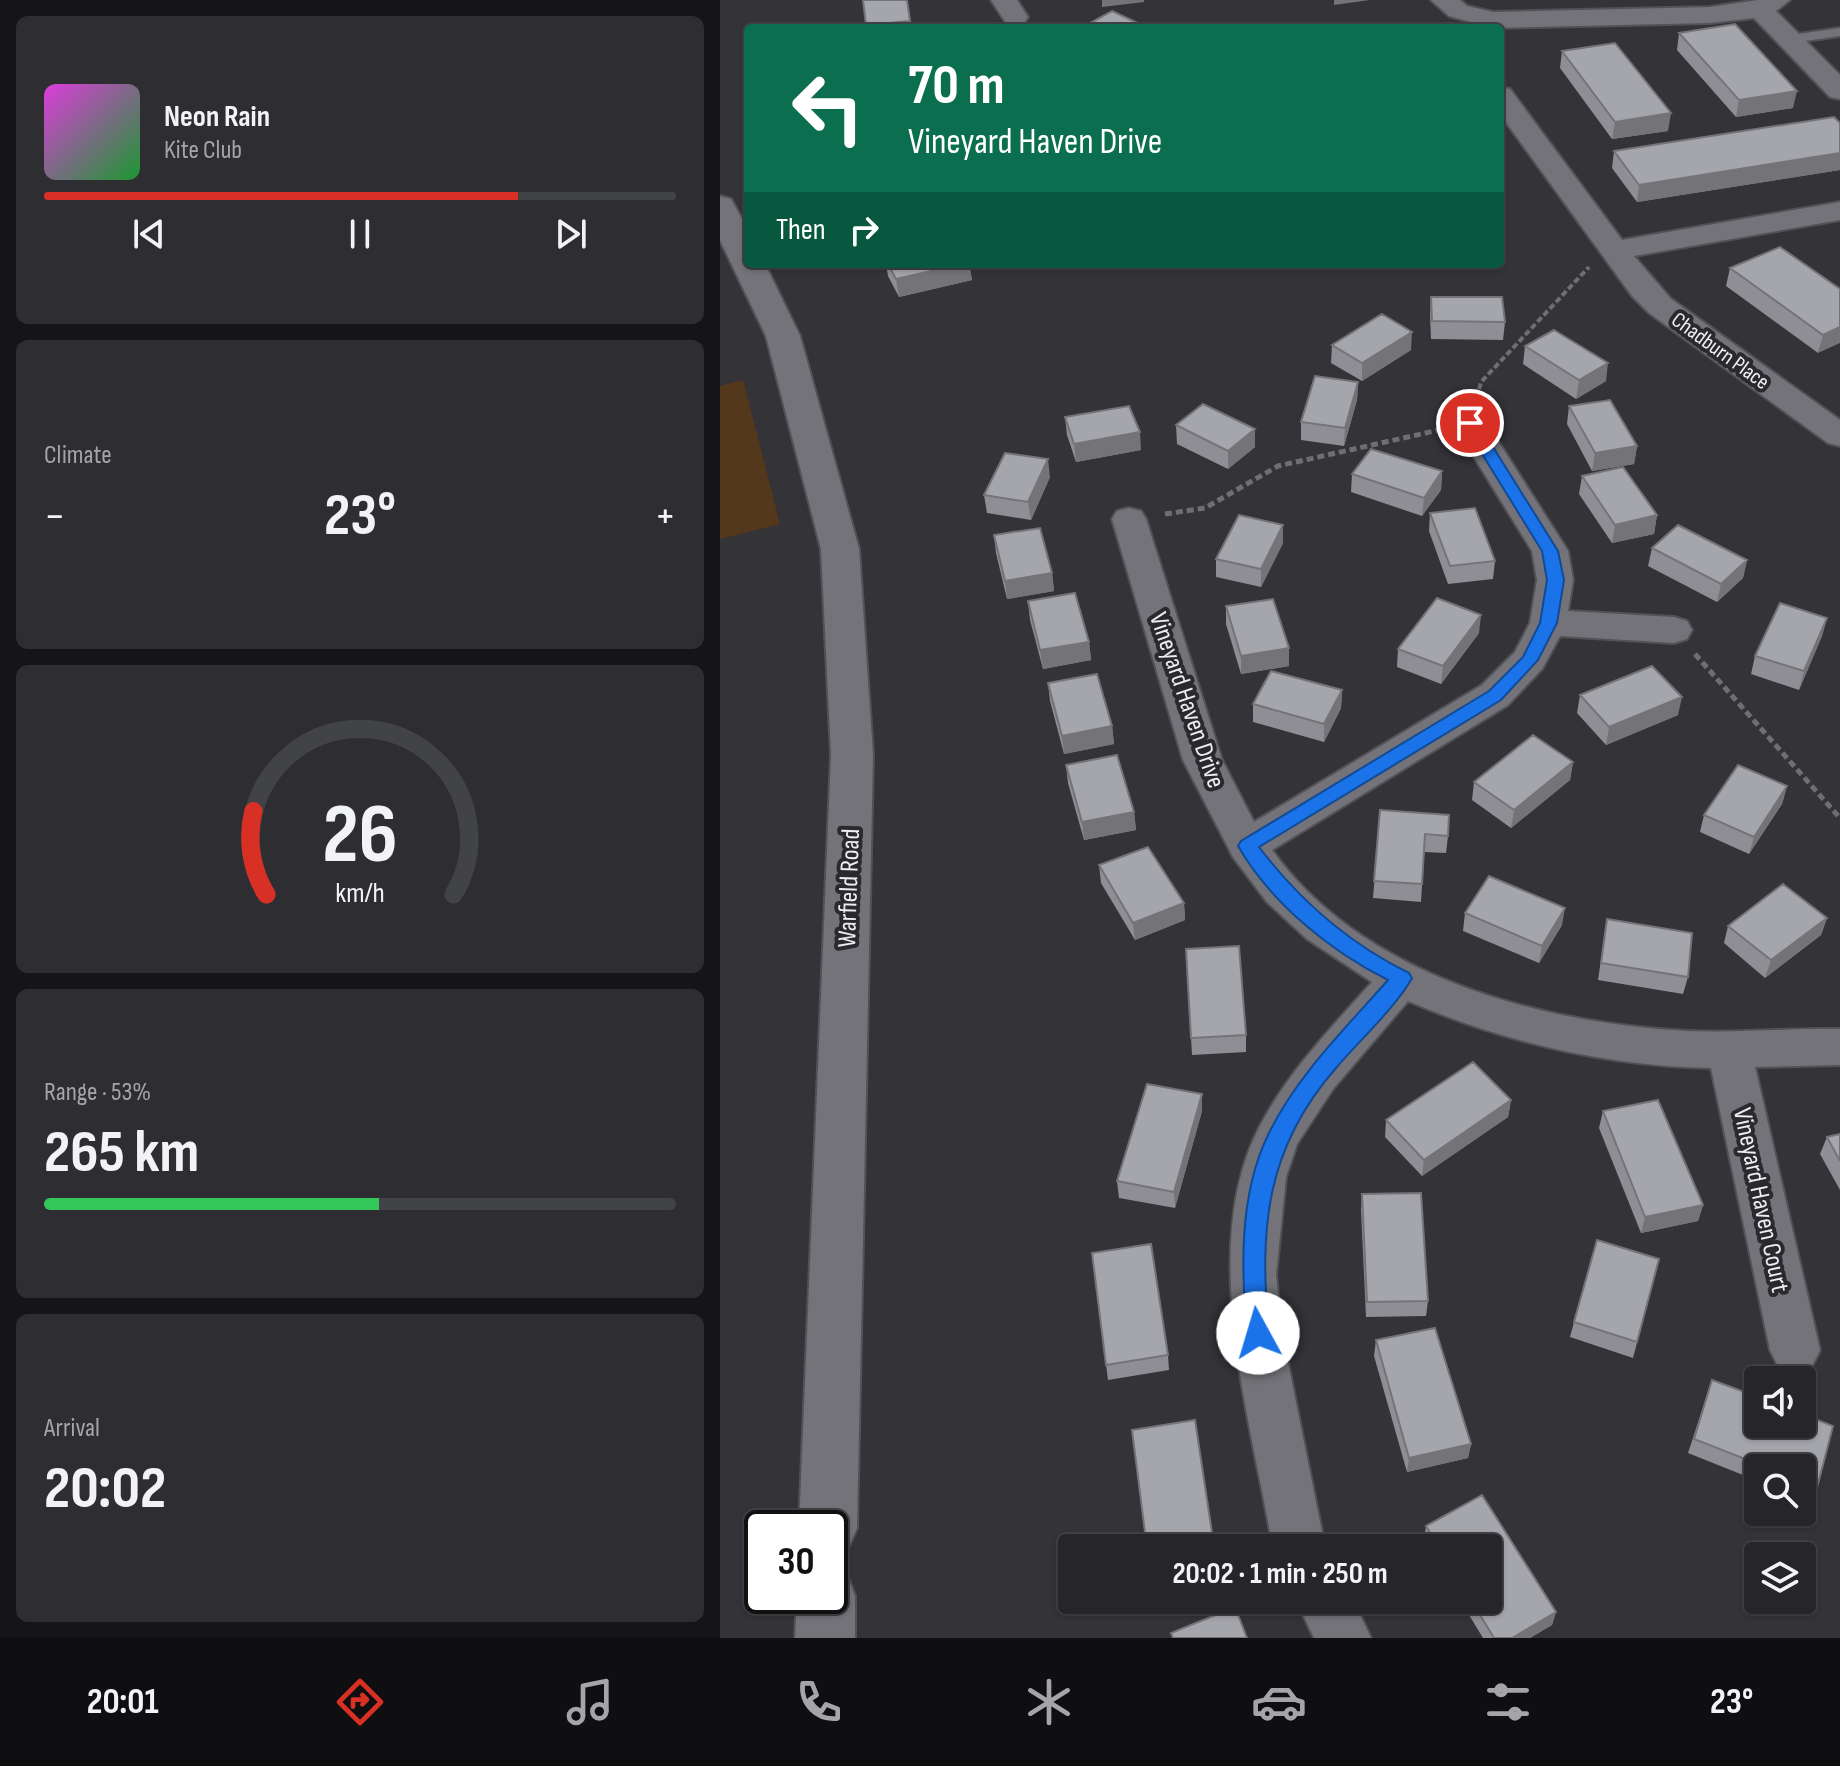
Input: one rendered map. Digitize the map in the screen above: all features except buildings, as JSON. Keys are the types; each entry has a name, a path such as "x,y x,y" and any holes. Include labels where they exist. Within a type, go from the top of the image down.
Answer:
{"street":[{"path":"1444,0 1458,11 1493,20 1710,15 1769,4 1792,39 1840,91"},
{"name":"Chadburn Place","path":"1504,100 1643,289 1660,306 1840,436"},
{"path":"1612,248 1840,211"},
{"name":"Warfield Road","path":"722,215 744,256"},
{"name":"Warfield Road","path":"750,268 783,336 840,549 852,755 829,1510"},
{"path":"1247,846 1495,695 1529,660 1548,623 1555,580 1550,551 1470,423"},
{"name":"Vineyard Haven Drive","path":"1129,519 1209,776 1247,846 1281,890 1363,959 1460,1004 1534,1030 1658,1047 1840,1047"},
{"path":"1548,623 1674,630"},
{"path":"1297,1534 1258,1333 1252,1275 1263,1177 1277,1137 1317,1076 1402,978"},
{"name":"Vineyard Haven Court","path":"1729,1049 1795,1350"},
{"path":"825,1638 826,1614"},
{"path":"1331,1614 1344,1638"}],"lane":[{"path":"1792,39 1840,32"}],"path":[{"path":"1129,519 1205,508 1278,466 1470,423 1481,382 1612,248"},
{"path":"1674,630 1840,818"}],"shaded area":[{"path":"743,380 780,524 720,539 720,386"}],"route":[{"path":"1258,1333 1252,1275 1263,1177 1277,1137 1317,1076 1402,978 1363,959 1329,933 1281,890 1247,846 1495,695 1529,660 1548,623 1555,580 1550,551 1470,423"}]}
